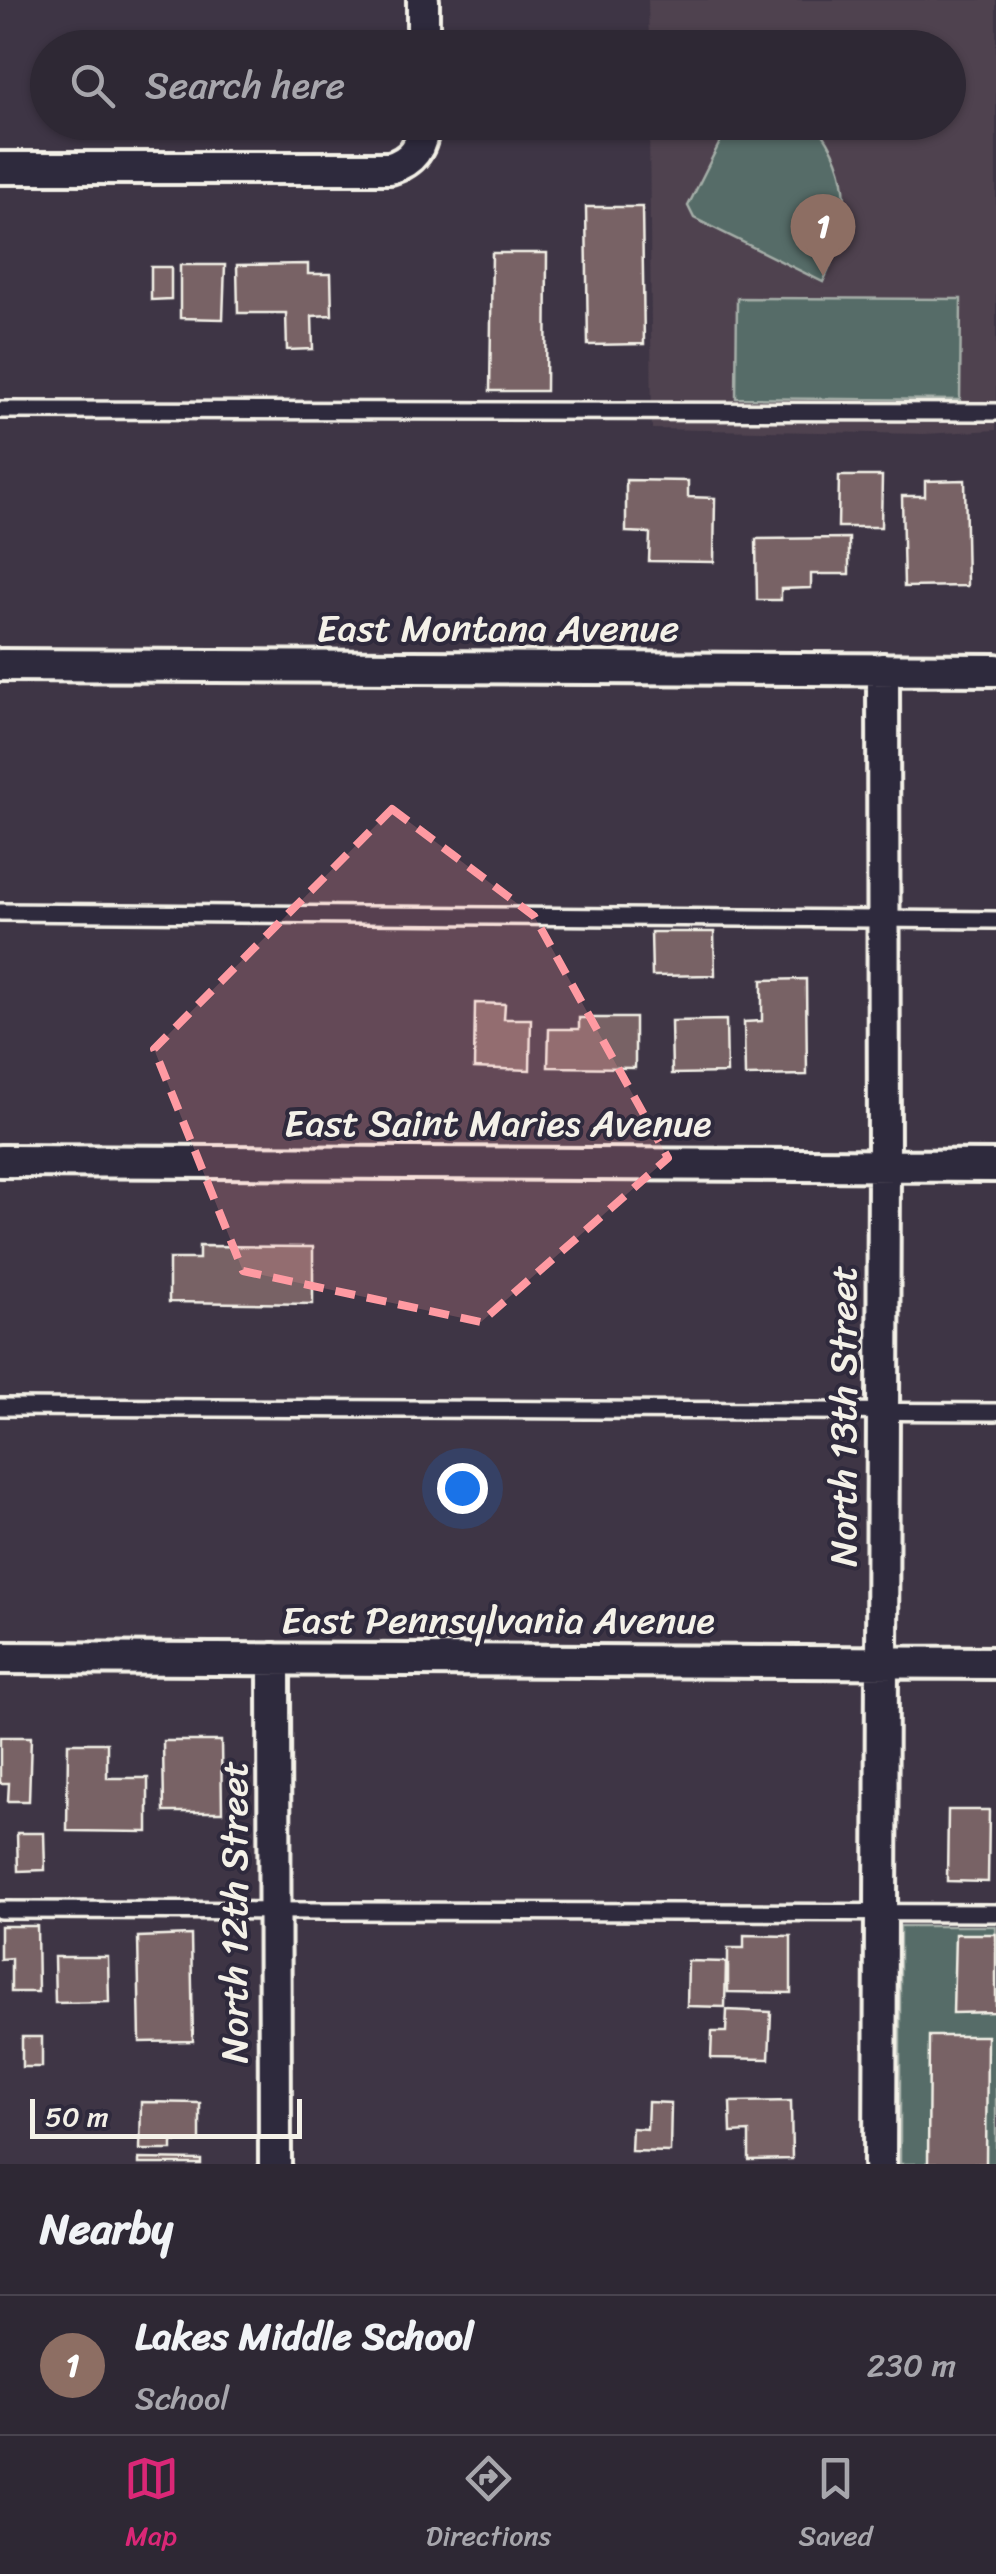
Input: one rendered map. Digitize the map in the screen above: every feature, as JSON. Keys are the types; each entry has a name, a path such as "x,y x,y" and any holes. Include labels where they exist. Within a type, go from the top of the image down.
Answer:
{"street":[{"path":"423,0 423,30"},
{"path":"0,168 390,168 413,157 420,140"},
{"name":"East Montana Avenue","path":"0,665 996,670"},
{"name":"North 13th Street","path":"880,2164 883,669"},
{"name":"East Saint Maries Avenue","path":"0,1161 996,1166"},
{"name":"East Pennsylvania Avenue","path":"0,1658 996,1663"},
{"name":"North 12th Street","path":"274,1659 275,2164"}],"lane":[{"path":"0,410 996,412"},
{"path":"0,912 996,920"},
{"path":"0,1407 996,1412"},
{"path":"0,1910 996,1913"}],"highlighted area":[{"path":"392,809 534,916 668,1158 481,1322 243,1271 154,1049"}],"shaded area":[{"path":"648,0 996,0 996,430 924,434 652,429 649,140 966,140 966,30 649,30"}],"green space":[{"path":"721,140 827,140 837,161 845,201 839,241 823,282 694,218 688,206"},
{"path":"737,298 961,299 960,400 736,398"},
{"path":"900,1926 996,1926 996,2164 900,2164"}],"building":[{"path":"586,207 642,207 644,344 588,345"},
{"path":"492,253 547,253 546,391 490,391"},
{"path":"308,264 308,274 331,274 332,315 312,316 313,349 287,350 286,313 238,313 237,265"},
{"path":"180,265 225,265 223,319 180,318"},
{"path":"151,267 171,267 171,299 151,300"},
{"path":"839,476 882,476 881,527 838,527"},
{"path":"626,480 688,481 688,497 715,498 714,562 649,561 650,533 626,532"},
{"path":"965,480 967,586 904,587 902,496 925,496 925,481"},
{"path":"849,538 849,574 811,574 811,588 781,589 781,600 757,600 756,539"},
{"path":"651,932 714,932 715,975 652,976"},
{"path":"806,979 807,1075 745,1076 744,1022 762,1021 762,980"},
{"path":"475,1003 505,1004 504,1019 531,1019 530,1070 474,1068"},
{"path":"579,1018 635,1018 635,1068 548,1067 549,1029 579,1029"},
{"path":"726,1020 727,1073 672,1074 671,1021"},
{"path":"199,1246 313,1247 313,1304 169,1302 169,1259 199,1259"},
{"path":"0,1737 31,1737 29,1801 8,1801 9,1783 0,1783"},
{"path":"163,1741 221,1741 222,1812 164,1812"},
{"path":"68,1743 107,1743 107,1778 148,1778 148,1832 67,1831"},
{"path":"948,1810 989,1810 988,1882 947,1881"},
{"path":"17,1833 44,1833 45,1870 18,1871"},
{"path":"0,1926 37,1926 38,1992 11,1992 11,1958 0,1959"},
{"path":"955,1934 996,1934 996,2012 953,2013"},
{"path":"191,1935 193,2041 140,2042 138,1937"},
{"path":"744,1935 791,1936 791,1993 728,1992 728,1948 744,1948"},
{"path":"54,1957 108,1957 109,2002 55,2003"},
{"path":"688,1961 726,1962 725,2007 687,2006"},
{"path":"727,2010 771,2012 769,2059 711,2058 712,2032 726,2032"},
{"path":"929,2036 987,2036 986,2164 928,2164"},
{"path":"22,2037 42,2037 42,2067 22,2067"},
{"path":"791,2101 792,2159 749,2160 749,2132 731,2133 730,2102"},
{"path":"141,2102 200,2103 200,2142 172,2142 172,2150 140,2150"},
{"path":"648,2102 671,2103 670,2152 631,2151 632,2128 647,2129"},
{"path":"139,2159 201,2160 201,2164 139,2164"}],"place":[{"name":"Lakes Middle School","path":"823,276"}]}
